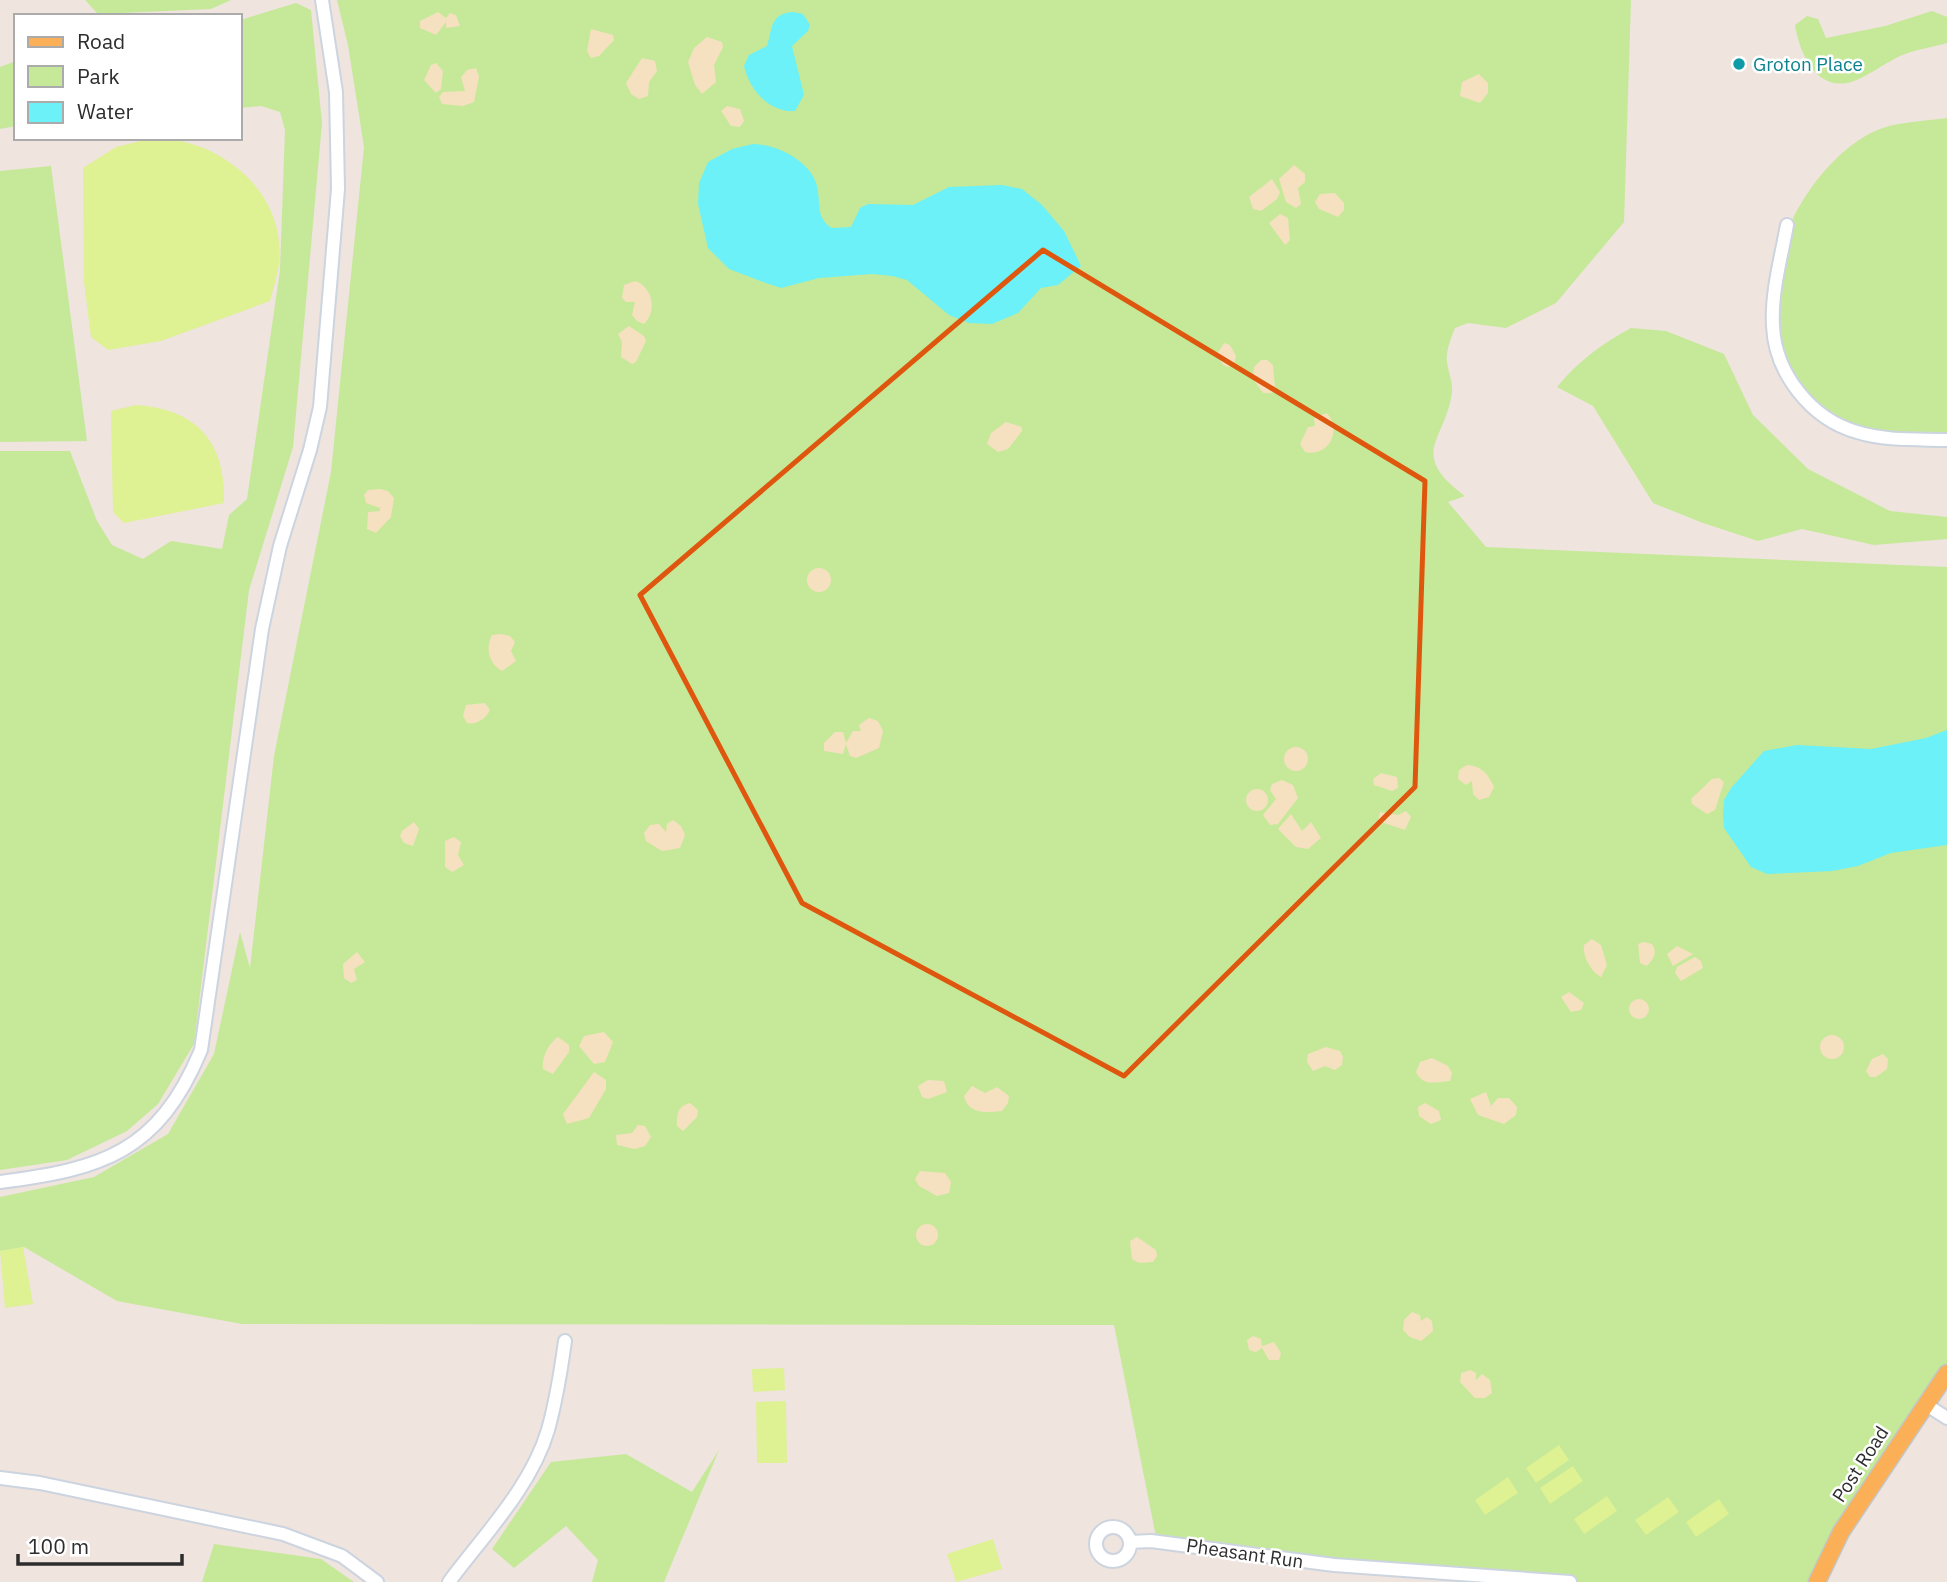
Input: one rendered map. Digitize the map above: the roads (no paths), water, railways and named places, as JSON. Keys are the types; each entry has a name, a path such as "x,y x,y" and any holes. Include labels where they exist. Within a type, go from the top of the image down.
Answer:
{"main road":[{"name":"Post Road","path":"1817,1582 1841,1532 1947,1373"}],"street":[{"path":"0,1182 64,1174 86,1168 120,1152 144,1135 169,1108 191,1075 201,1050 264,618 280,546 310,450 320,407 338,189 336,92 322,0"},
{"path":"1787,225 1773,306 1773,328 1778,356 1789,378 1806,400 1830,420 1858,433 1947,440"},
{"path":"449,1582 529,1474 540,1451 554,1405 565,1340"},
{"path":"1925,1404 1947,1418"},
{"path":"0,1478 40,1483 283,1534 342,1556 377,1582"},
{"name":"Pheasant Run","path":"1130,1542 1151,1541 1334,1565 1570,1582"}],"water":[{"path":"785,13 803,14 810,25 808,31 792,46 804,95 795,111 786,111 769,104 755,91 744,66 749,55 767,46 776,19"},
{"path":"753,144 781,150 806,167 816,183 823,219 832,228 851,227 860,208 868,204 913,205 949,187 1002,185 1022,189 1042,205 1064,231 1081,266 1058,285 1041,288 1018,313 992,324 969,323 949,315 907,280 892,276 872,274 819,278 781,288 763,282 729,269 708,248 698,204 699,183 708,162 732,149"},
{"path":"1947,730 1947,845 1891,853 1858,866 1832,871 1767,874 1751,867 1724,828 1724,800 1731,788 1764,751 1797,745 1871,749 1926,738"}],"place":[{"name":"Groton Place","path":"1739,64"}]}
